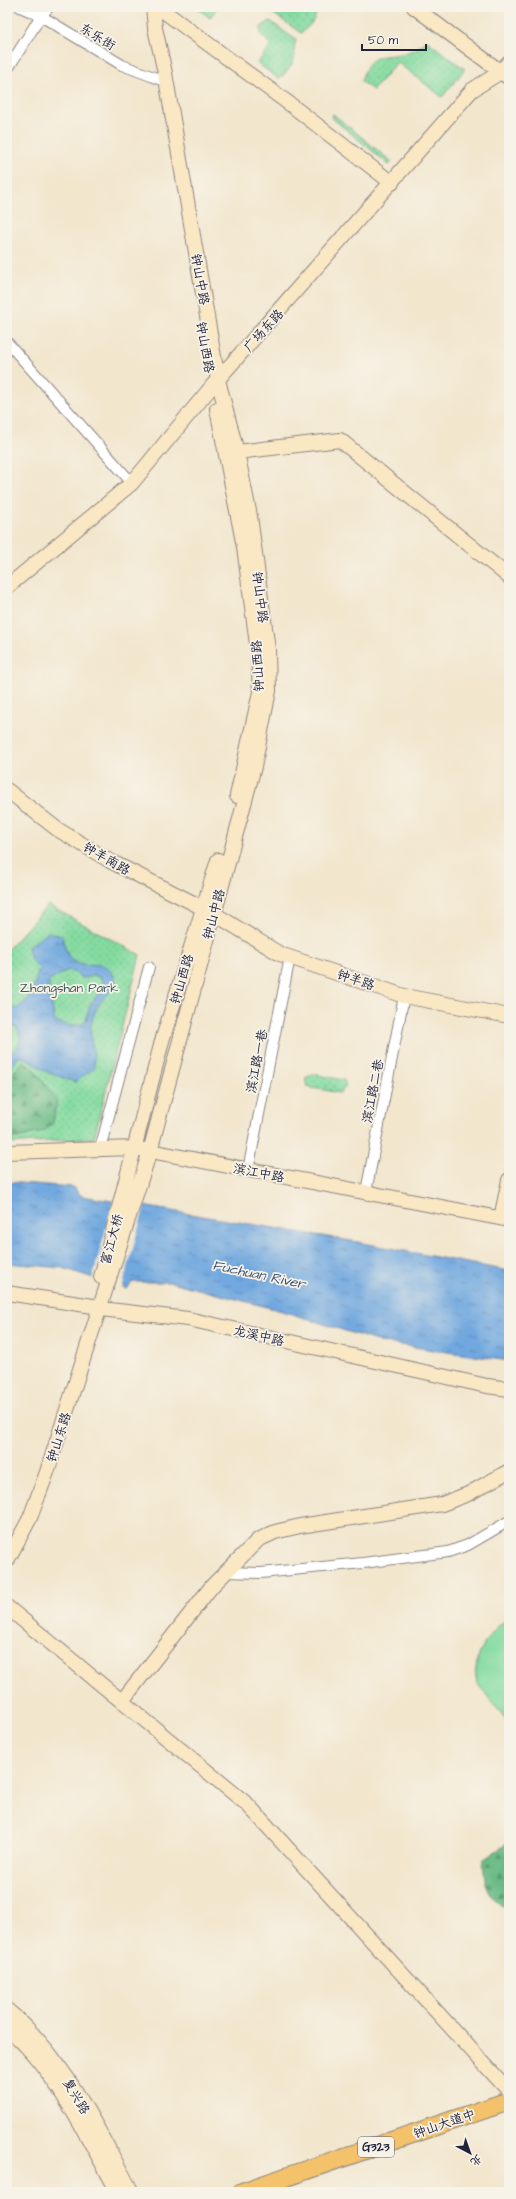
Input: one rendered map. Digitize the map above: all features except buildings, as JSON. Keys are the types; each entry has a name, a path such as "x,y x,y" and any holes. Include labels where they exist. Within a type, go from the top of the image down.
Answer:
{"highway":[{"name":"钟山大道中","path":"242,2192 509,2101"},
{"name":"钟山大道中","path":"279,2192 509,2114"}],"main road":[{"name":"钟山西路","path":"135,1177 135,1148 162,1041 209,911 237,798 260,692 258,652 244,547 216,383 144,7"},
{"name":"钟山中路","path":"135,1177 150,1151 209,911 254,767 269,691 268,650 250,516 237,452 216,383 166,73 155,28 153,7"},
{"path":"158,7 291,105 392,183"},
{"path":"414,7 504,75 509,88"},
{"name":"广场东路","path":"7,587 132,483 216,383 472,90 504,75 509,62"},
{"path":"237,452 340,440 509,577"},
{"name":"钟羊南路","path":"7,790 57,828 104,857 209,911"},
{"name":"钟羊路","path":"209,911 280,954 404,996 509,1016"},
{"name":"滨江中路","path":"7,1152 135,1148 505,1219"},
{"name":"富江大桥","path":"96,1311 135,1177"},
{"path":"505,1219 509,1180"},
{"name":"龙溪中路","path":"7,1293 187,1327 486,1394 509,1397"},
{"name":"龙溪中路","path":"7,1301 96,1311 188,1318 480,1384 509,1389"},
{"name":"钟山东路","path":"7,1550 25,1517 96,1311"},
{"name":"钟山东路","path":"7,1561 30,1518 96,1311"},
{"path":"122,1701 212,1586 258,1540 275,1532 300,1526 442,1504 468,1494 509,1471"},
{"path":"7,1607 248,1805 509,2091"},
{"name":"复兴路","path":"7,2010 36,2036 57,2063 81,2101 132,2192"},
{"name":"复兴路","path":"7,2028 26,2045 46,2071 118,2192"}],"street":[{"name":"东乐街","path":"20,7 41,16 122,65 159,79"},
{"path":"7,70 41,16 49,7"},
{"path":"7,342 132,483"},
{"name":"滨江路一巷","path":"248,1170 290,957"},
{"path":"100,1148 149,967"},
{"name":"滨江路二巷","path":"366,1192 404,996"},
{"path":"225,1572 261,1573 339,1566 448,1552 468,1545 509,1521"}],"green space":[{"path":"196,7 217,7 210,18"},
{"path":"264,7 317,7 312,22 301,33"},
{"path":"270,21 296,40 292,65 279,79 257,63 272,45 261,35 261,27"},
{"path":"427,41 465,69 442,97 397,62 373,90 361,81 369,64 374,59 411,51"},
{"path":"333,114 392,162 389,165 331,117"},
{"name":"Zhongshan Park","path":"48,905 140,955 94,1138 7,1144 7,950"},
{"path":"23,1062 31,1066 57,1100 53,1123 45,1131 7,1140 7,1079"},
{"path":"313,1074 344,1080 346,1086 340,1093 307,1087 305,1078"},
{"path":"509,1617 509,1723 477,1683 476,1673 479,1655 483,1646 495,1630"},
{"path":"509,1842 509,1912 488,1890 483,1860"}],"water":[{"path":"48,932 62,936 66,951 71,959 77,963 103,966 109,969 114,975 117,986 101,1002 92,1021 91,1037 94,1068 75,1082 47,1072 30,1060 19,1056 7,1073 7,1051 13,1052 18,1046 20,1034 16,1027 7,1023 7,1010 15,1009 26,1001 33,989 39,968 31,960 28,947","holes":["68,970 76,973 82,978 87,978 93,975 100,977 105,986 90,1005 86,1020 82,1024 70,1026 54,1021 49,991 49,981"]},
{"name":"Fuchuan River","path":"7,1182 73,1187 82,1196 358,1242 509,1271 509,1361 380,1342 286,1312 171,1282 133,1282 127,1289 63,1268 7,1263"}],"pier":[{"path":"114,1199 145,1204 122,1289 92,1280"}]}
